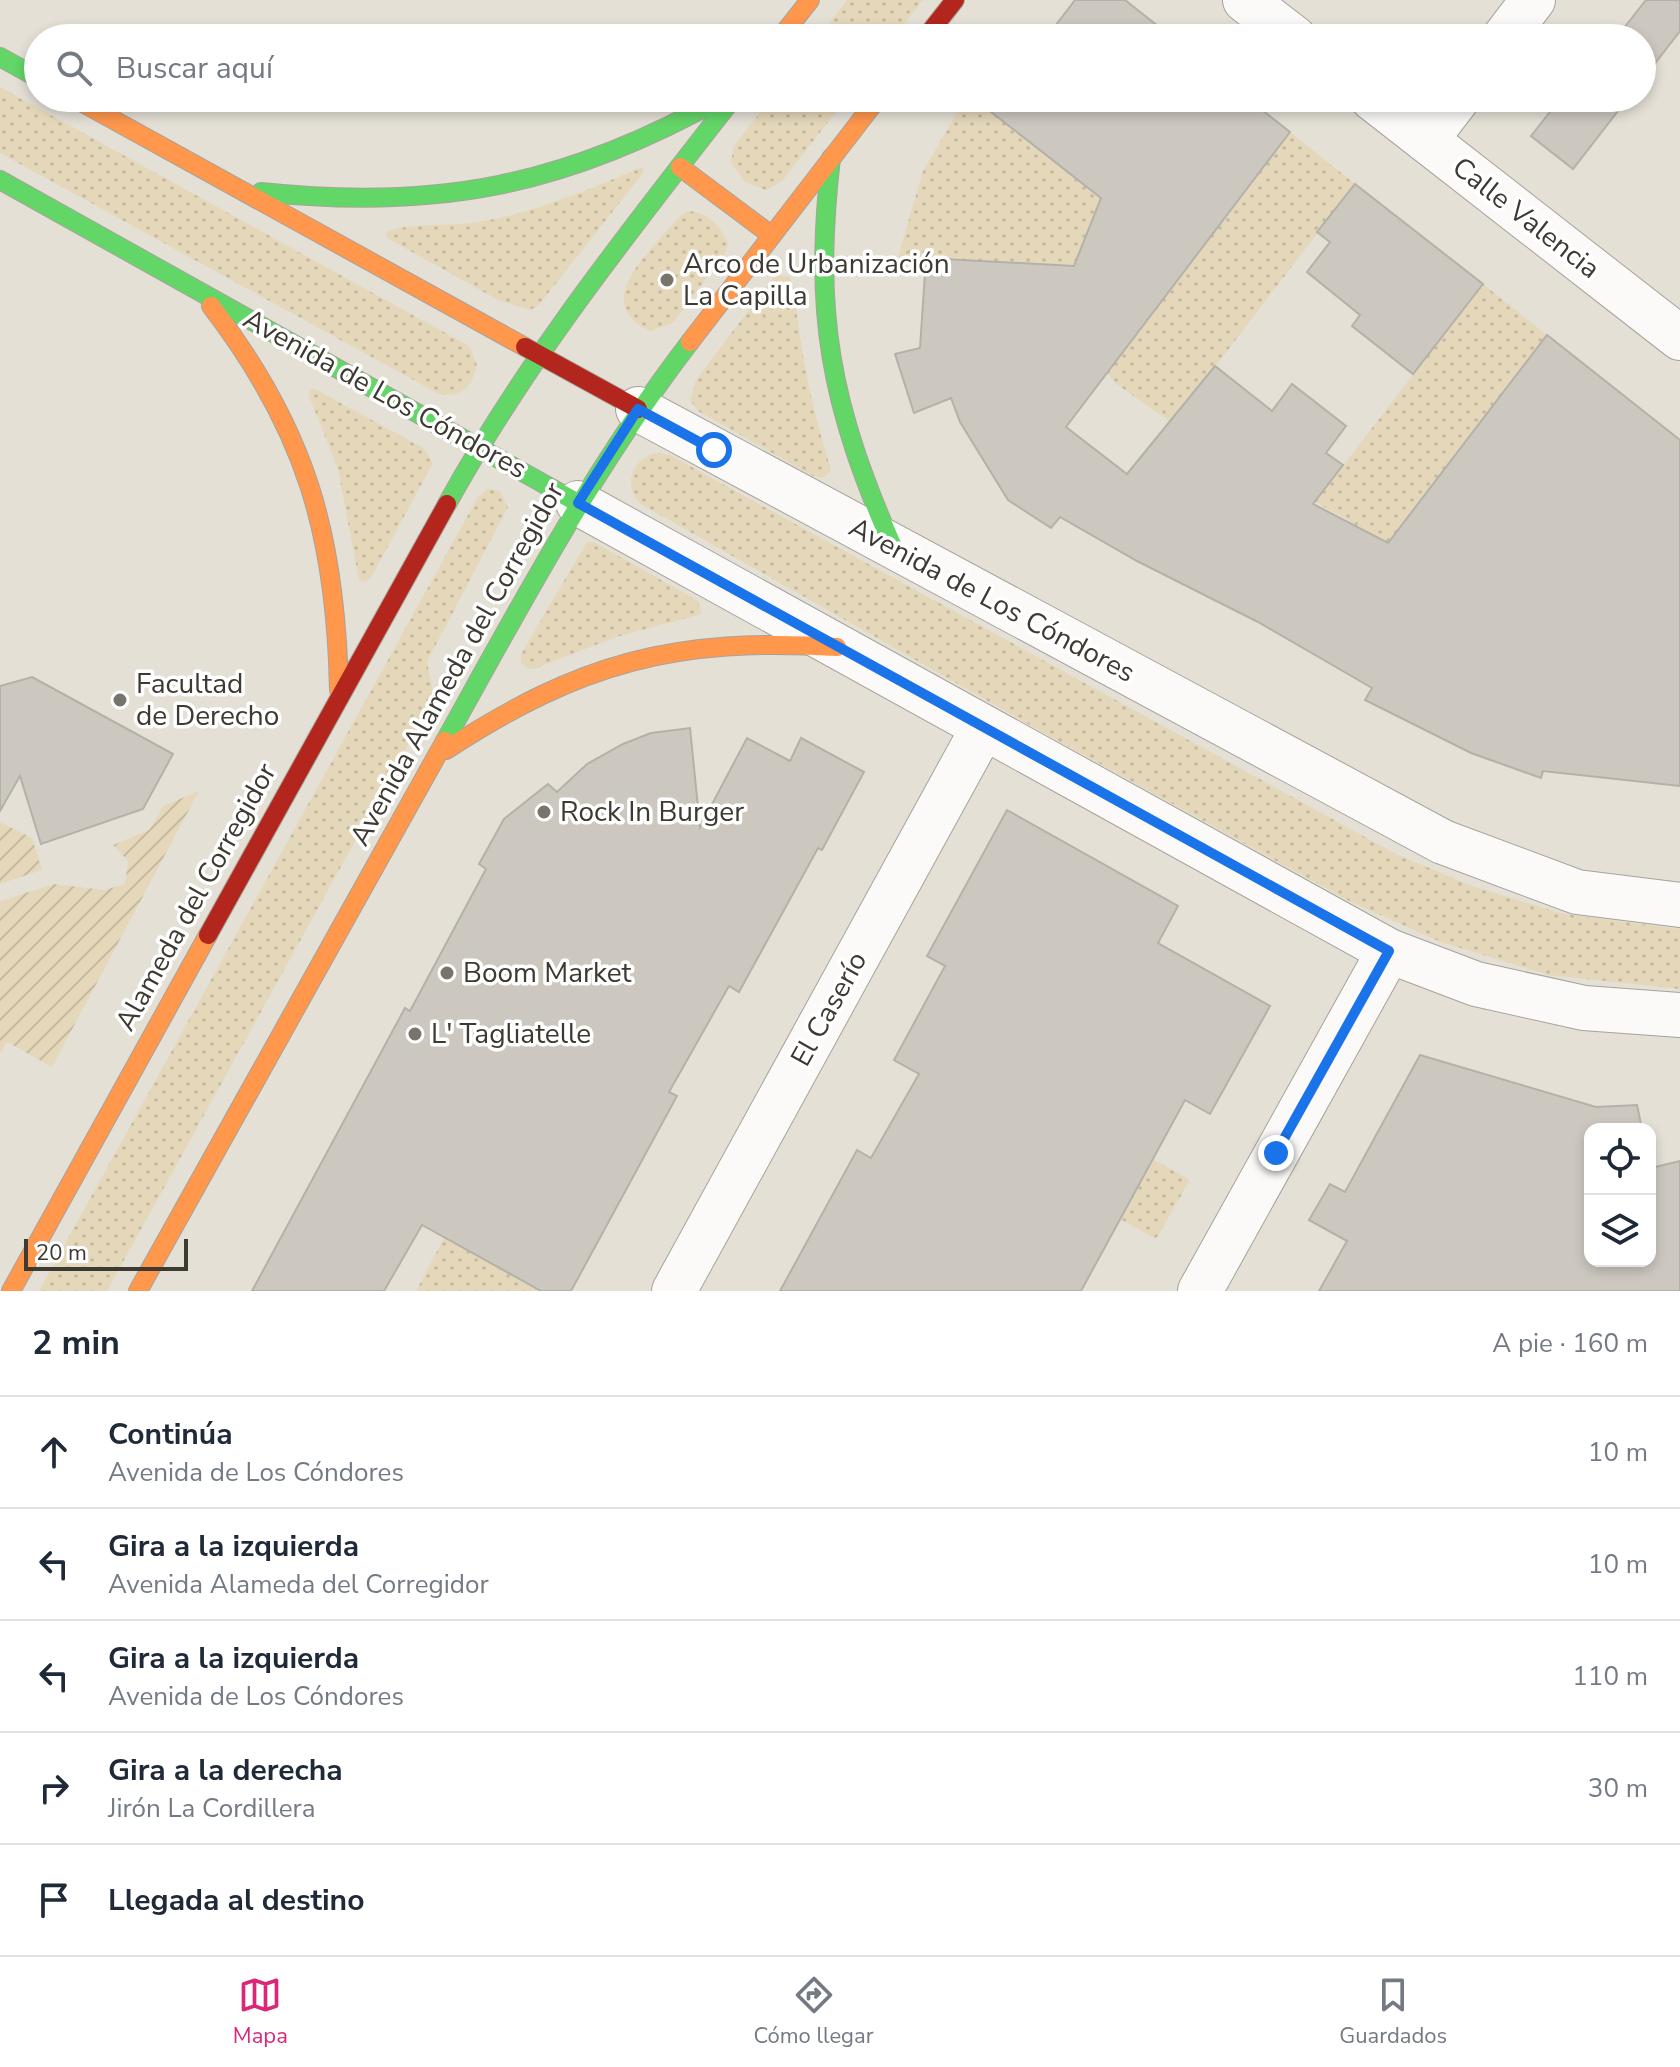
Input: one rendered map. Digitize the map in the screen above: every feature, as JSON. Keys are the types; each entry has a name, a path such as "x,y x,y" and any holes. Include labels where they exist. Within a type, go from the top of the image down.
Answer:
{"main road":[{"path":"791,24 810,0"},
{"path":"936,24 955,0"},
{"path":"0,57 24,70"},
{"name":"Avenida de Los Cóndores","path":"99,112 638,409"},
{"path":"236,188 299,198 363,202 491,190 553,176 620,152 699,112"},
{"path":"479,446 539,355 722,112"},
{"name":"Avenida Alameda del Corregidor","path":"138,1291 578,503 638,409 867,112"},
{"path":"831,157 822,220 820,285 826,350 840,418 863,484 893,547"},
{"path":"680,167 771,235"},
{"name":"Avenida de Los Cóndores","path":"0,180 578,503"},
{"path":"197,289 261,372 307,467 334,575 340,635 339,694"},
{"name":"Alameda del Corregidor","path":"11,1291 479,446"},
{"path":"438,756 489,720 544,690 599,668 657,652 717,643 777,641 837,647"}],"street":[{"path":"1245,0 1276,24"},
{"path":"1515,24 1533,0"},
{"name":"Calle Valencia","path":"1390,112 1680,338"},
{"path":"1426,140 1447,112"},
{"name":"Avenida de Los Cóndores","path":"638,409 1443,842 1577,892 1680,905"},
{"name":"Avenida de Los Cóndores","path":"578,503 1389,951 1476,984 1538,998 1584,1008 1680,1015"},
{"name":"El Caserío","path":"674,1291 983,728"},
{"path":"1200,1291 1389,951"}],"shaded area":[{"path":"847,0 923,0 904,24 829,24"},
{"path":"0,87 24,100 24,112 45,112 469,346 477,365 472,379 460,392 439,394 0,153"},
{"path":"760,112 836,112 782,181 766,190 745,182 731,163 734,146"},
{"path":"958,112 991,112 1106,202 1091,222 1074,266 898,257 923,171"},
{"path":"1290,132 1355,184 1172,423 1115,383 1107,372"},
{"path":"642,167 644,172 538,306 529,310 498,300 387,238 386,233 402,228 471,223 515,214 558,201"},
{"path":"688,211 702,214 717,225 728,243 726,252 673,323 650,331 632,319 624,305 625,290 642,259"},
{"path":"781,275 790,278 794,287 808,380 831,470 823,478 813,476 698,411 690,400 696,380 773,278"},
{"path":"1483,284 1547,335 1388,543 1315,502"},
{"path":"310,389 423,448 433,463 366,582 359,580 338,469 309,396"},
{"path":"656,453 670,455 1396,854 1472,886 1564,914 1680,929 1680,989 1549,975 1441,942 1351,902 1042,732 641,504 632,489 632,474 641,461"},
{"path":"487,489 500,491 508,507 427,662 434,698 107,1291 39,1291 478,497"},
{"path":"587,542 594,542 698,601 702,614 616,637 534,669 527,668 521,662 521,654"},
{"path":"199,791 52,1067 7,1042 0,1054 0,901 54,884 105,890 125,884 128,861 113,845 149,830 163,806"},
{"path":"0,822 32,838 42,870 0,884"},
{"path":"1040,1096 1190,1180 1156,1239 1007,1156"},
{"path":"444,1238 541,1291 416,1291"}],"building":[{"path":"1075,0 1125,0 1155,24 1057,24"},
{"path":"1646,0 1680,0 1680,31 1656,62 1656,24 1627,24"},
{"path":"991,112 1265,112 1290,132 1066,427 1127,474 1215,366 1272,411 1292,384 1346,426 1326,453 1343,465 1313,504 1388,543 1547,335 1680,440 1680,786 1543,771 1541,778 1471,753 1365,700 1372,688 1258,622 1137,561 1060,517 1051,528 1008,500 960,422 951,398 914,413 895,354 920,348 926,258 1074,266 1101,198"},
{"path":"1550,112 1617,112 1573,169 1531,136"},
{"path":"1355,184 1483,284 1413,374 1352,326 1360,315 1307,272 1330,242 1317,232"},
{"path":"32,677 173,754 143,809 41,844 20,776 0,811 0,686"},
{"path":"690,728 700,827 747,738 790,761 801,738 864,772 822,850 818,848 739,992 729,986 669,1092 677,1096 571,1291 541,1291 422,1225 384,1291 252,1291 405,1008 410,1011 486,869 479,864 504,819 548,784 557,792 587,764 623,744 651,733"},
{"path":"1007,810 1178,906 1158,943 1270,1006 1210,1114 1185,1100 1081,1291 780,1291 857,1150 871,1158 919,1074 894,1060 945,966 927,956"},
{"path":"1420,1055 1596,1107 1637,1105 1641,1123 1584,1123 1584,1267 1656,1267 1656,1167 1680,1161 1680,1291 1319,1291 1347,1241 1309,1220 1330,1184 1345,1192"}],"traffic: fast":[{"path":"0,57 24,70"},
{"path":"261,192 386,198 444,194 500,185 555,171 609,152 695,112"},
{"path":"447,504 478,450 546,346 619,245 722,112"},
{"path":"831,158 824,264 832,357 854,448 893,547"},
{"path":"0,180 578,503"},
{"path":"445,741 590,487 690,342"}],"traffic: slow":[{"path":"791,24 810,0"},
{"path":"99,112 525,347"},
{"path":"690,342 867,112"},
{"path":"680,167 771,235"},
{"path":"211,306 271,397 310,486 331,582 339,690"},
{"path":"446,750 541,695 632,662 727,646 837,647"},
{"path":"138,1291 445,741"},
{"path":"11,1291 208,935"}],"traffic: jam":[{"path":"936,24 955,0"},
{"path":"525,347 638,409"},
{"path":"208,935 447,504"}],"place":[{"name":"Arco de Urbanización La Capilla","path":"667,280"},
{"name":"Facultad de Derecho","path":"120,700"},
{"name":"Rock In Burger","path":"544,812"},
{"name":"Boom Market","path":"447,973"},
{"name":"L' Tagliatelle","path":"415,1034"}],"route":[{"path":"714,450 638,409 578,503 1389,951 1276,1153"}]}
